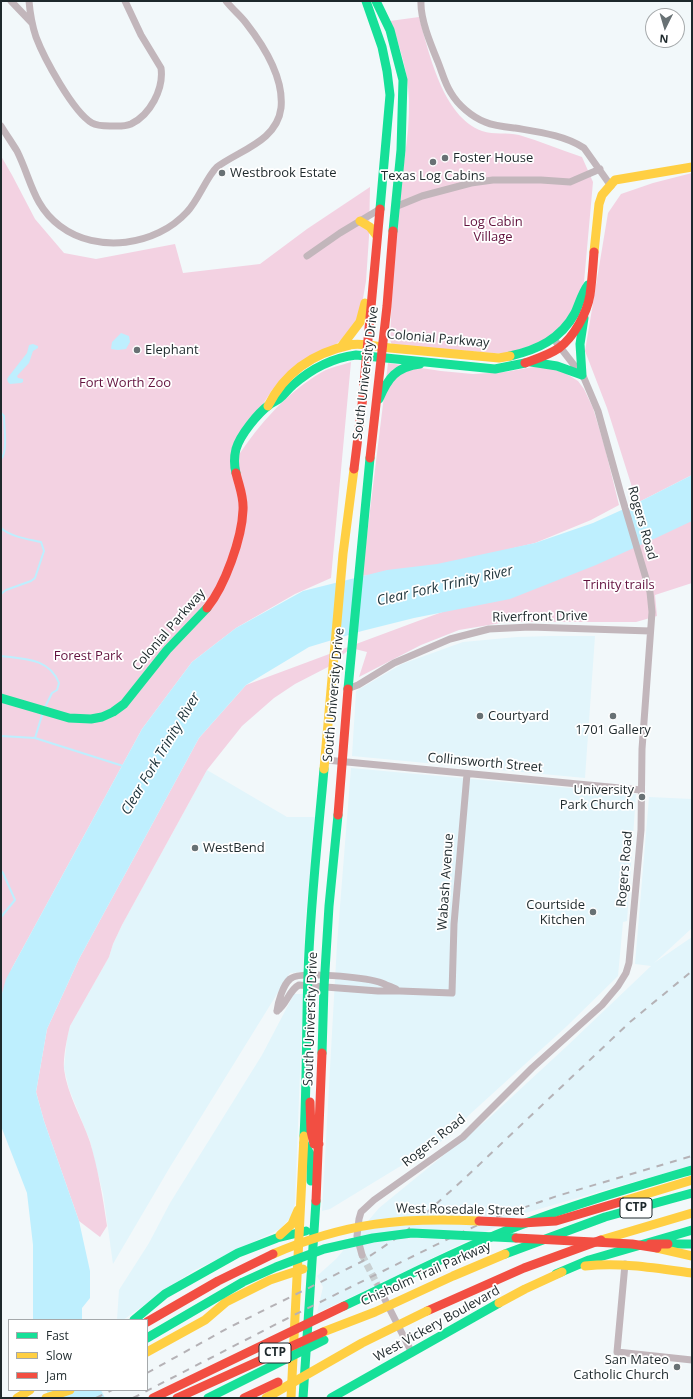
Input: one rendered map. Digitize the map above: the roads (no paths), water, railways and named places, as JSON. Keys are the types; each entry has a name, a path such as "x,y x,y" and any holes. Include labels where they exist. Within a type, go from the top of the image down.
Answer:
{"main road":[{"name":"South University Drive","path":"291,1398 302,1193 309,986 308,974 312,909 343,554 362,405 390,95 389,75 381,43 366,1"},
{"name":"South University Drive","path":"303,1398 316,1205 324,987 347,689 374,411 387,306 401,150 403,80 390,30 376,1"},
{"path":"530,362 548,363 582,375 580,344 585,312 590,296 599,204 602,196 616,180 621,178 692,167"},
{"path":"360,221 370,227 377,236"},
{"path":"341,347 360,322 364,313 368,281 376,255"},
{"name":"Colonial Parkway","path":"268,406 273,394 299,367 310,359 352,344 432,353 499,358 531,352 546,344 562,331 569,322 584,295 586,286 591,280"},
{"path":"560,347 577,327 585,312"},
{"name":"Colonial Parkway","path":"1,698 32,706 65,718 78,720 95,718 116,710 124,704 168,648 192,626 209,607 221,587 234,550 243,517 244,501 234,465 236,448 248,429 268,406 279,399 308,373 325,363 350,355 495,369 509,368 530,362 560,347"},
{"path":"374,411 385,385 390,377 396,372 412,365 443,363"},
{"path":"333,660 335,680 340,688 347,689"},
{"path":"306,1091 310,1100 312,1116 311,1138 314,1144 319,1144"},
{"path":"304,1143 311,1154 311,1200 316,1205"},
{"path":"153,1398 294,1331 378,1287 472,1245 518,1226 590,1200 692,1170"},
{"name":"West Rosedale Street","path":"148,1321 223,1278 274,1252 320,1235 378,1223 423,1220 529,1224 548,1222 692,1180"},
{"path":"277,1238 292,1224 298,1213 302,1193"},
{"name":"Chisholm Trail Parkway","path":"178,1398 304,1340 375,1312 505,1254 599,1219 692,1193"},
{"name":"CTP","path":"266,1398 362,1343 436,1307 511,1274 585,1247 692,1213"},
{"path":"135,1319 165,1294 238,1253 277,1238 314,1230"},
{"path":"556,1274 589,1260 692,1230"},
{"name":"West Rosedale Street","path":"148,1337 243,1282 276,1266 324,1249 373,1238 412,1233 632,1244 692,1256"},
{"path":"632,1244 692,1244"},
{"path":"556,1274 574,1268 594,1265 625,1264 692,1273"},
{"path":"148,1351 205,1320 226,1302 270,1280 311,1266"},
{"name":"West Vickery Boulevard","path":"331,1398 525,1289 556,1274"},
{"path":"208,1398 329,1338 375,1312"},
{"path":"244,1398 362,1343"},
{"path":"17,1398 28,1391"},
{"path":"42,1398 54,1391"},
{"path":"46,1398 67,1391"}],"street":[{"path":"11,1 32,23"},
{"path":"28,1 32,23 41,49 56,78 71,100 86,119 94,124 120,126 131,124 153,104 159,91 162,74 161,68 141,35 125,1"},
{"path":"1,126 17,151 36,198 52,220 60,227 83,238 102,243 117,243 147,238 163,230 187,213 196,202 216,168 265,137 276,124 280,116 281,96 276,74 261,45 246,23 226,1"},
{"path":"421,1 421,8 434,53 450,92 463,108 485,122 562,138 579,145 584,148 611,186"},
{"path":"395,207 422,196 471,183 493,180 541,180 570,182 600,169"},
{"path":"307,256 340,233 380,209"},
{"name":"Rogers Road","path":"362,1255 357,1236 361,1212 374,1200 463,1137 532,1068 602,1006 618,986 626,973 629,963 641,830 642,749 652,612 650,592 598,411 582,375 553,338"},
{"name":"Riverfront Drive","path":"347,689 358,685 394,663 433,646 450,639 489,630 530,627 650,631"},
{"name":"Collinsworth Street","path":"326,760 641,790"},
{"name":"Wabash Avenue","path":"400,990 452,993 454,924 467,774"},
{"path":"308,974 378,982 400,990 378,991 300,985 296,986 283,1006 278,1010 278,1002 289,979 308,974"},
{"path":"625,1264 617,1352 692,1360"},
{"path":"378,1287 412,1353"}],"water":[{"path":"121,333 129,336 130,342 126,349 111,349 112,342"},
{"path":"33,344 38,346 38,348 33,351 29,363 17,376 18,378 23,379 23,382 10,384 7,379 27,353 29,345"},
{"name":"Clear Fork Trinity River","path":"692,475 692,521 596,565 510,599 414,618 362,631 309,647 246,685 199,738 79,959 47,1029 36,1092 44,1121 79,1221 90,1271 90,1298 82,1308 82,1319 33,1319 33,1245 27,1193 1,1126 1,997 6,979 142,729 192,662 236,628 303,591 387,570 437,564 535,543 593,523"},
{"path":"46,1391 102,1391 105,1398 50,1398"}],"waterway":[{"path":"1,413 4,416 5,439 4,451 1,459"},
{"path":"1,528 15,536 41,542 44,551 35,578 31,581 6,590 1,594"},
{"path":"1,656 35,661 42,664 55,675 59,683 57,690 52,693 45,707"},
{"path":"43,712 35,738 123,766"},
{"path":"1,736 35,738"},
{"path":"1,871 15,900 1,917"}],"tunnel":[{"path":"362,1255 377,1284"}],"railway":[{"path":"148,1372 228,1328 361,1262 404,1233 465,1178 630,1022 692,971"},
{"path":"148,1390 292,1316 491,1219 557,1196 692,1156"},
{"path":"96,1398 110,1391"},
{"path":"133,1398 147,1391"}],"place":[{"name":"Foster House","path":"445,158"},
{"name":"Texas Log Cabins","path":"433,162"},
{"name":"Westbrook Estate","path":"222,173"},
{"name":"Elephant","path":"137,350"},
{"name":"Courtyard","path":"480,716"},
{"name":"1701 Gallery","path":"613,716"},
{"name":"University Park Church","path":"642,797"},
{"name":"WestBend","path":"195,848"},
{"name":"Courtside Kitchen","path":"593,912"},
{"name":"San Mateo Catholic Church","path":"677,1367"}],"park label":[{"name":"Log Cabin Village","path":"493,230"},
{"name":"Fort Worth Zoo","path":"125,383"},
{"name":"Trinity trails","path":"619,585"},
{"name":"Forest Park","path":"88,656"}]}
